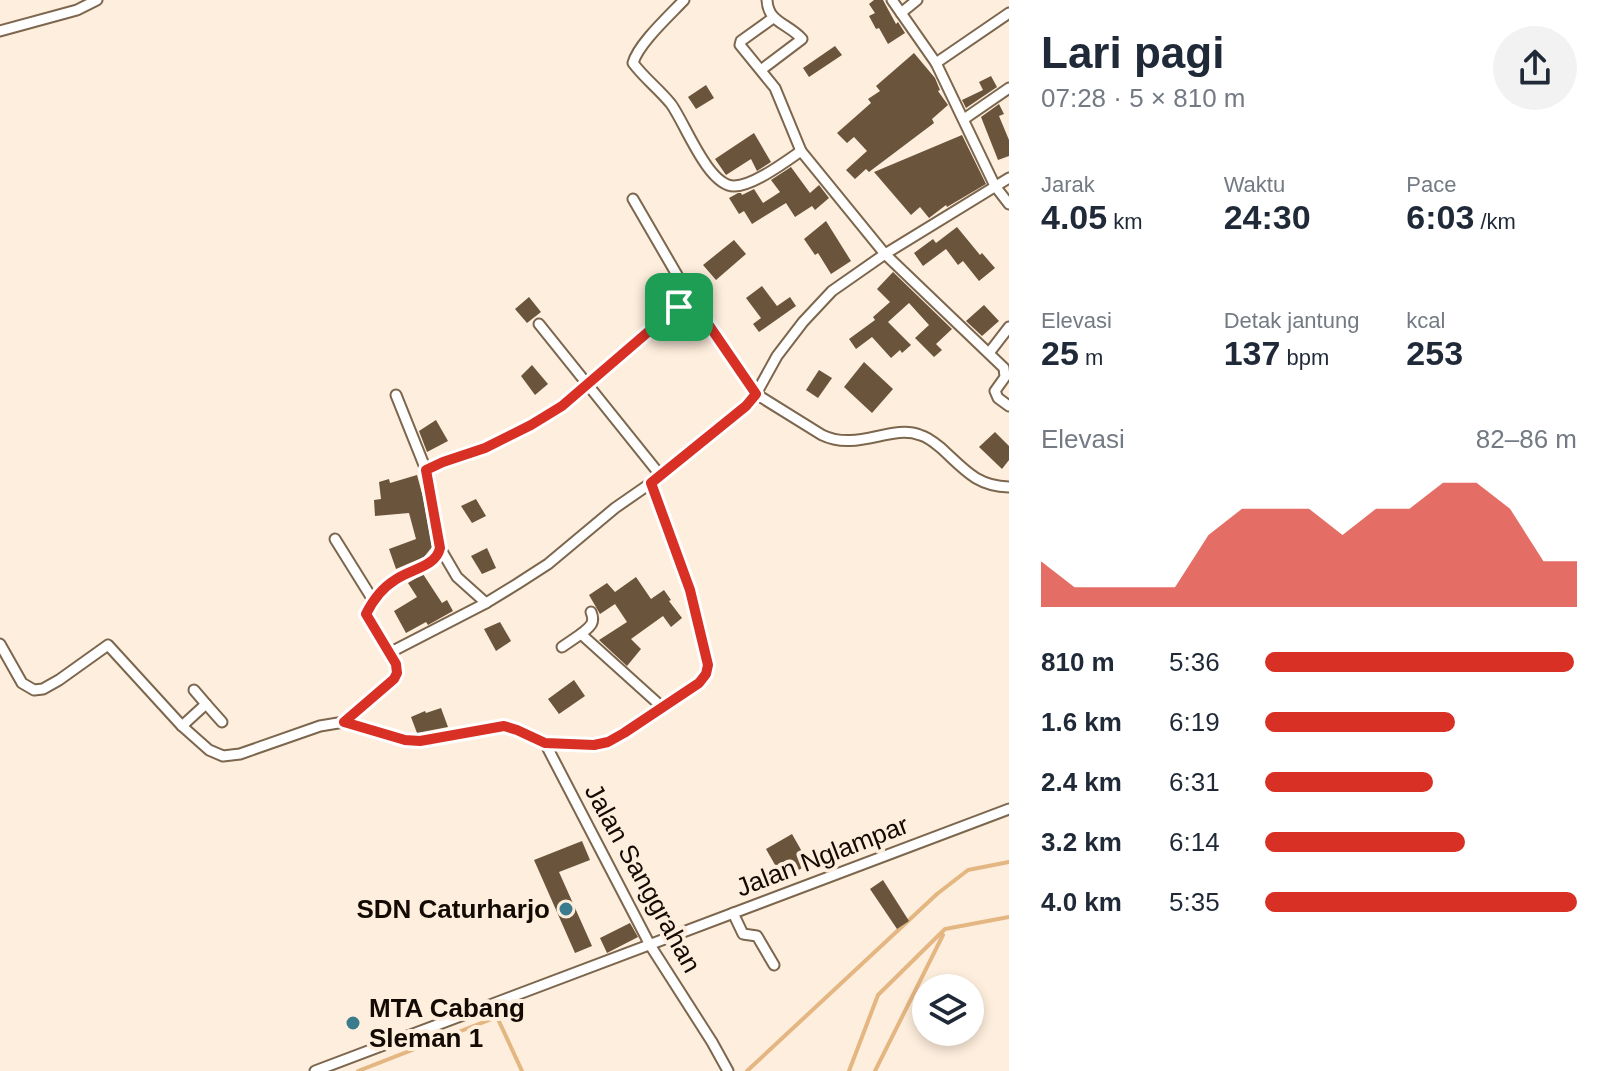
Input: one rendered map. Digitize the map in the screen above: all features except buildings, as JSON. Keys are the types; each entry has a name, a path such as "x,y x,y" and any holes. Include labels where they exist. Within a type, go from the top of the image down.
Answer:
{"street":[{"path":"0,31 77,10 97,0"},
{"path":"684,0 634,57 633,63 673,108 709,168 723,182 734,186 752,181 801,151"},
{"path":"761,70 802,39 790,27 773,18 767,0"},
{"path":"892,0 936,63 995,186 1009,204"},
{"path":"901,13 917,0"},
{"path":"936,63 1009,13"},
{"path":"773,18 741,41 740,45 775,88 801,151 885,254 1004,368 1005,377 995,391 998,398 1009,406"},
{"path":"964,119 1009,88"},
{"path":"389,653 486,603 548,564 746,406 777,356 832,291 885,254 1009,178"},
{"path":"633,199 691,299 756,394 829,438 861,440 909,433 924,436 973,477 987,485 1009,487"},
{"path":"426,470 485,448 562,406 691,299"},
{"path":"539,324 661,476"},
{"path":"989,353 1009,327"},
{"path":"396,395 426,470 440,548 457,577 486,603"},
{"name":"Jalan Sanggrahan","path":"651,483 690,590 708,665 706,674 699,683 608,742 594,745 545,743 650,945 728,1071"},
{"path":"335,539 373,600"},
{"path":"344,722 397,673 396,664 366,614 373,600 393,580 432,562 440,548"},
{"path":"562,647 593,623 591,612"},
{"path":"581,634 662,707"},
{"path":"0,644 22,683 34,690 43,689 59,680 108,645 182,726 209,750 223,756 240,754 320,726 344,722 405,740 420,741 504,726 545,743"},
{"path":"194,690 222,722"},
{"path":"182,726 206,704"},
{"name":"Jalan Nglampar","path":"315,1071 1009,809"},
{"path":"733,913 743,934 757,936 774,965"}],"waterway":[{"path":"747,1071 937,894 968,870 1009,862"},
{"path":"849,1071 878,995 945,929 1009,917"},
{"path":"875,1071 943,935"},
{"path":"358,1071 497,1017 522,1071"}],"place":[{"name":"SDN Caturharjo","path":"566,909"},
{"name":"MTA Cabang Sleman 1","path":"353,1023"}],"route":[{"path":"691,299 756,394 746,406 651,483 690,590 708,665 699,683 624,733 608,742 594,745 545,743 504,726 420,741 405,740 344,722 397,673 396,664 366,614 373,600 393,580 432,562 439,553 426,470 485,448 562,406 679,307 691,299"}]}
